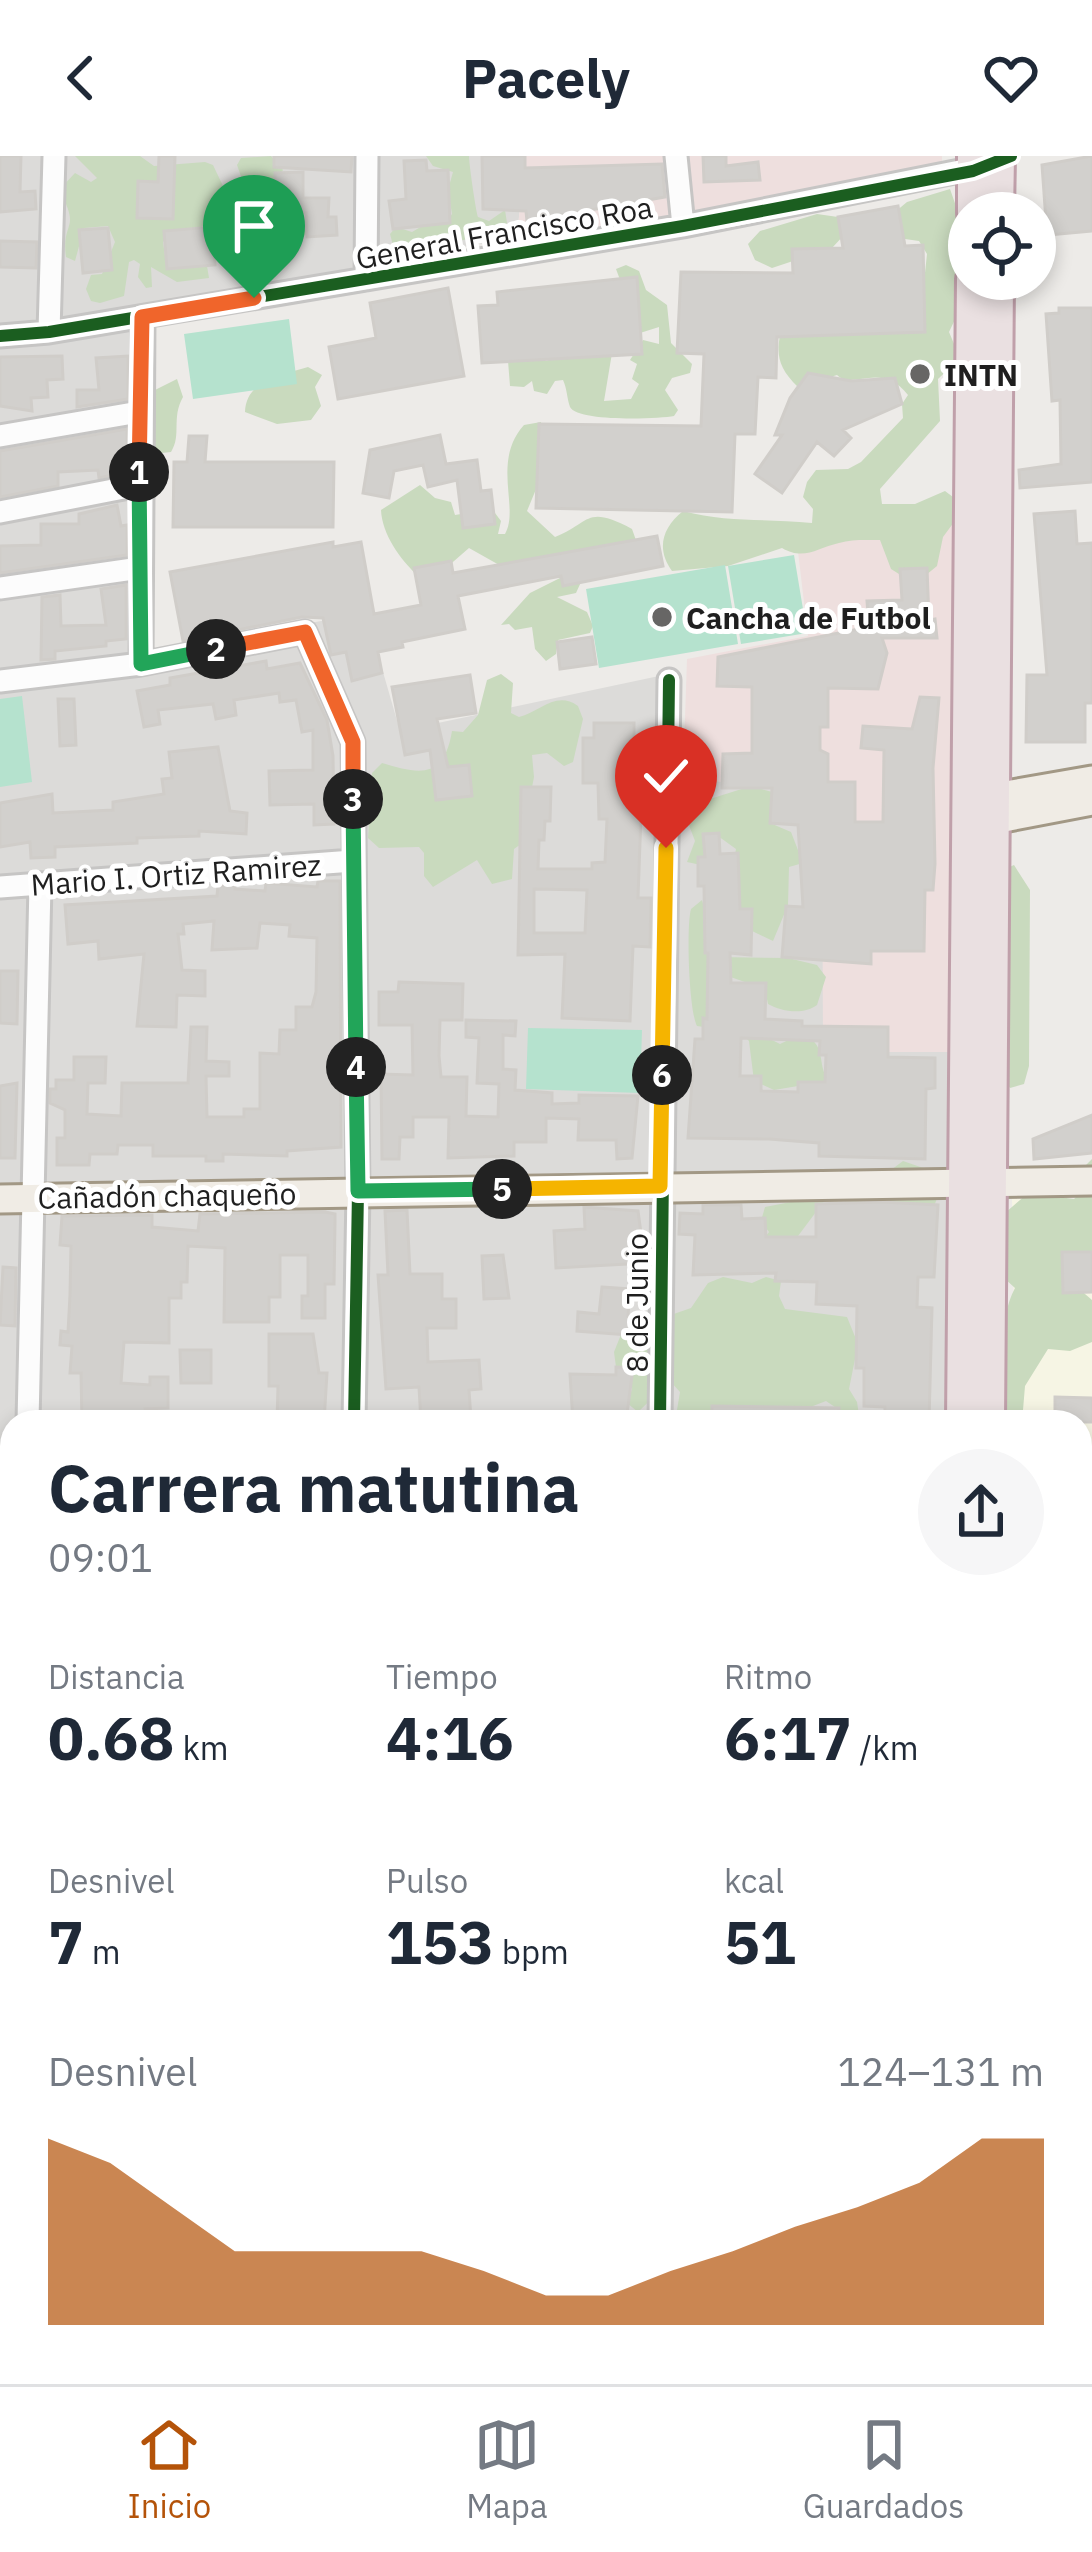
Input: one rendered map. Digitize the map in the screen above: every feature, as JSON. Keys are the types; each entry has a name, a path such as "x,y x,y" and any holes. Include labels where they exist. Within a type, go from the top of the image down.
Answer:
{"highway":[{"path":"980,192 991,159"},
{"path":"991,159 995,192"},
{"path":"972,300 983,811"},
{"path":"976,1410 983,811 997,300"}],"main road":[{"path":"983,811 1092,780"},
{"path":"983,811 1092,801"},
{"name":"Cañadón chaqueño","path":"0,1199 1092,1180"}],"street":[{"path":"49,332 54,156"},
{"path":"365,279 367,156"},
{"path":"676,156 683,226"},
{"name":"General Francisco Roa","path":"0,336 49,332 683,226 991,159"},
{"path":"141,664 142,317"},
{"path":"0,436 139,412"},
{"path":"0,512 139,485"},
{"path":"0,588 140,568"},
{"path":"0,681 141,664 305,632 353,742 358,1191 354,1410"},
{"name":"8 de Junio","path":"660,1410 669,680"},
{"name":"Mario I. Ortiz Ramirez","path":"0,886 353,861"},
{"path":"28,1410 40,884"}],"shaded area":[{"path":"0,156 525,156 517,237 150,306 147,652 366,613 400,731 659,676 656,775 822,791 958,1052 947,1410 0,1410"},
{"path":"525,156 665,156 671,216 517,237"},
{"path":"685,156 942,156 942,164 689,214"},
{"path":"957,516 958,1052 823,1052 822,792 683,778 687,659 808,636 797,543"},
{"path":"1012,1199 1092,1199 1092,1410 1016,1410"}],"green space":[{"path":"75,156 140,156 154,166 205,162 213,165 223,186 249,199 237,165 241,158 271,156 283,170 274,184 277,191 307,233 294,246 270,227 255,231 210,220 187,238 169,237 163,242 167,270 207,266 209,278 177,282 151,267 152,287 146,288 138,277 140,264 134,260 129,262 124,296 91,301 86,289 91,275 102,274 115,242 108,226 84,228 75,261 66,257 70,220 59,190 75,173 91,182 97,178"},
{"path":"426,156 469,156 478,217 489,221 505,210 507,223 469,239 394,249 390,234 396,227 412,232 424,225 444,225 452,214 448,190 453,172 433,166"},
{"path":"951,192 948,300 963,300 949,332 960,358 938,379 940,421 880,489 882,504 915,504 945,491 957,500 960,514 943,537 937,566 915,584 891,569 880,540 864,540 804,553 782,548 728,566 672,571 664,555 664,539 683,511 812,523 813,509 803,497 816,470 848,469 861,462 903,418 902,404 908,395 888,379 851,380 837,375 798,387 781,363 779,348 784,319 922,301 927,254 919,241 891,237 895,212 907,202"},
{"path":"817,214 838,217 844,235 832,248 772,268 755,260 748,244 760,231"},
{"path":"626,265 639,271 646,290 667,305 671,343 692,364 690,373 672,378 665,390 678,410 674,416 619,418 576,412 570,407 563,380 555,381 547,394 534,391 532,381 524,387 510,386 508,361 528,349 546,361 566,353 574,359 580,352 612,353 604,401 631,399 639,384 632,379 637,364 630,360 643,340 659,344 659,327 640,333 616,269"},
{"path":"289,319 297,384 193,399 184,334"},
{"path":"308,367 322,375 315,387 321,406 311,420 277,424 245,412 259,385"},
{"path":"177,379 183,397 174,446 171,452 152,454 149,393"},
{"path":"541,422 539,482 527,511 555,537 596,517 632,529 637,543 501,566 469,548 446,568 417,575 393,545 381,510 420,485 435,498 451,502 455,515 492,509 501,521 498,534 505,534 510,511 509,454 524,425"},
{"path":"794,555 807,633 741,644 728,566"},
{"name":"Cancha de Futbol","path":"725,565 738,644 599,668 586,589"},
{"path":"568,574 581,582 576,593 557,597 587,612 593,626 590,633 558,640 556,654 546,661 535,649 532,627 515,630 509,624 501,625 530,593"},
{"path":"501,674 513,683 511,713 519,717 555,701 578,706 583,719 573,762 564,766 547,753 532,755 534,777 521,844 514,849 512,879 492,884 477,860 433,887 424,876 424,853 419,847 379,848 368,838 372,773 382,763 418,771 436,766 452,731 463,732 478,715 487,680"},
{"path":"22,696 32,782 0,787 0,699"},
{"path":"751,786 772,792 770,823 791,832 803,863 789,867 788,905 773,941 752,931 736,898 701,884 697,877 733,865 736,849 718,836 707,847 701,865 687,862 695,841 687,820 688,806"},
{"path":"1014,865 1030,890 1029,1066 1024,1084 1010,1088 1005,1081 1007,868"},
{"path":"702,900 717,957 788,958 817,965 826,977 817,1005 799,1011 780,1009 768,1004 765,989 722,974 714,1019 697,1026 690,987 689,933 691,909"},
{"path":"528,1028 642,1030 640,1093 526,1089"},
{"path":"801,1034 818,1048 828,1081 774,1090 754,1081 749,1041 744,1036 766,1037 780,1044"},
{"path":"1092,1159 1092,1252 1066,1256 1061,1262 1064,1276 1092,1300 1092,1342 1070,1351 1048,1349 1025,1386 1023,1410 1005,1410 1005,1320 1015,1288 1004,1278 1005,1213 1028,1193 1074,1199 1079,1194 1080,1171"},
{"path":"903,1161 932,1171 940,1191 934,1206 825,1200 798,1236 760,1244 769,1232 761,1221 765,1207 801,1200 820,1183 875,1182"},
{"path":"723,1277 752,1283 766,1277 781,1281 779,1296 785,1309 847,1317 858,1344 849,1389 858,1410 835,1410 826,1401 810,1410 677,1410 680,1392 670,1381 640,1410 627,1403 630,1374 616,1367 614,1352 622,1332 691,1308 708,1283"}],"building":[{"path":"0,156 21,156 20,192 35,191 36,209 0,212"},
{"path":"159,156 175,156 173,219 137,218 138,181 158,182"},
{"path":"274,156 352,156 351,172 274,167"},
{"path":"482,156 525,156 525,168 662,164 665,197 527,221 526,211 483,209"},
{"path":"703,156 726,156 726,166 758,162 760,180 704,182"},
{"path":"1092,156 1092,231 1056,234 1056,192 1044,192 1042,165"},
{"path":"426,160 427,171 448,170 450,223 393,229 389,201 406,199 404,161"},
{"path":"303,172 303,198 329,198 328,217 336,217 337,235 307,237 306,213 288,212 289,189 275,190 275,173"},
{"path":"898,206 905,246 923,245 925,332 777,337 776,378 758,377 755,434 735,434 732,512 536,508 539,424 701,426 704,354 677,353 681,272 793,273 792,249 843,248 838,217"},
{"path":"212,227 215,265 167,269 164,231"},
{"path":"108,228 112,270 83,273 79,230"},
{"path":"0,241 37,242 36,268 0,267"},
{"path":"637,277 642,354 482,363 478,306 498,305 497,292"},
{"path":"448,288 464,376 338,399 329,347 376,338 370,303"},
{"path":"1059,308 1092,308 1092,482 1020,488 1019,470 1061,464 1060,400 1052,401 1046,314 1059,313"},
{"path":"62,356 63,379 47,380 48,397 31,398 32,411 0,406 0,357"},
{"path":"128,356 128,399 77,407 77,390 99,390 96,358"},
{"path":"808,373 851,381 895,378 902,404 843,430 851,438 834,456 817,442 782,493 755,474 782,435 775,435 790,398"},
{"path":"127,429 127,472 99,478 98,470 58,472 58,486 0,497 0,451"},
{"path":"440,435 446,464 477,460 481,491 491,490 495,524 463,528 457,480 428,487 423,465 394,471 389,498 363,493 370,450"},
{"path":"189,436 207,436 205,462 334,462 333,527 173,527 174,462 187,462"},
{"path":"117,505 121,526 127,525 127,555 0,573 0,546 41,545 41,524 79,524 79,514"},
{"path":"1075,511 1077,544 1092,543 1092,703 1085,703 1085,742 1026,742 1027,675 1047,675 1034,514"},
{"path":"657,536 663,566 563,586 561,576 458,596 465,629 378,652 382,673 352,681 346,652 331,655 323,618 302,617 183,641 170,572 333,542 333,547 361,542 374,614 421,605 414,568 451,561 453,573"},
{"path":"927,568 929,620 935,619 937,638 882,638 887,653 878,689 828,688 828,727 820,727 820,750 828,754 828,782 855,782 855,822 883,822 884,750 861,748 863,726 912,729 920,697 939,698 933,768 935,864 933,890 925,890 924,951 871,951 871,964 782,957 786,906 803,907 798,825 770,823 772,788 722,788 723,754 752,753 752,687 717,686 718,657 869,627 867,601 902,600 900,569"},
{"path":"126,585 126,639 55,651 55,659 41,660 42,597 60,595 61,626 106,625 101,589"},
{"path":"592,637 596,664 560,669 557,642"},
{"path":"266,661 267,669 300,663 327,720 334,824 314,825 314,804 270,805 269,771 313,770 313,730 302,732 296,700 280,702 279,693 234,700 236,715 216,719 213,704 158,710 160,724 144,727 137,691 170,685 170,678"},
{"path":"470,675 476,713 437,719 448,767 469,765 472,796 436,800 430,750 405,755 392,687"},
{"path":"58,699 74,699 76,745 60,746"},
{"path":"594,723 634,723 634,751 626,751 626,787 642,786 638,898 651,898 650,947 633,946 630,1021 562,1018 565,954 518,955 521,787 551,787 550,821 545,821 544,840 539,840 538,869 592,869 592,863 605,862 607,819 599,819 598,783 583,783 583,738 594,738","holes":["534,889 587,890 585,933 534,933"]},
{"path":"218,747 230,811 247,813 246,834 199,831 199,836 137,838 137,843 55,847 55,857 31,858 30,842 0,847 0,803 52,794 53,813 113,810 113,802 164,794 162,779 172,778 169,752"},
{"path":"719,833 720,854 738,853 740,909 752,909 751,955 730,953 731,983 766,983 765,1019 802,1021 802,1026 888,1027 888,1057 935,1058 935,1088 926,1089 925,1159 819,1156 819,1143 688,1138 695,1039 703,1039 703,1018 707,1019 704,886 698,886 698,857 705,857 703,834","holes":["741,1038 820,1041 819,1055 826,1055 825,1082 798,1082 798,1092 761,1091 761,1076 740,1076"]},
{"path":"318,881 340,881 341,1147 287,1151 287,1156 223,1154 223,1161 206,1161 206,1156 153,1156 153,1145 118,1145 117,1154 90,1154 89,1165 57,1165 57,1138 65,1138 65,1110 50,1103 50,1089 56,1089 56,1080 74,1080 74,1057 106,1057 105,1083 88,1083 87,1114 121,1116 122,1083 188,1083 191,1027 207,1027 206,1061 229,1062 229,1076 206,1076 207,1117 244,1117 244,1109 260,1109 260,1053 279,1054 280,1030 296,1030 296,1007 312,1007 316,992 317,938 289,936 290,925 260,923 257,948 212,950 214,921 183,924 184,934 178,934 182,970 205,971 205,996 177,995 176,1027 137,1026 144,954 99,959 98,941 68,944 65,905 217,896 218,886 265,891 266,883 317,887"},
{"path":"0,971 18,971 17,1024 0,1023"},
{"path":"399,982 463,984 462,1020 440,1020 439,1056 441,1077 467,1077 466,1116 498,1117 499,1084 477,1083 479,1038 466,1037 466,1020 516,1021 515,1036 503,1035 503,1069 516,1070 515,1090 552,1093 552,1104 579,1103 579,1095 638,1096 632,1158 617,1159 616,1140 578,1140 579,1119 546,1118 546,1142 514,1142 514,1156 448,1158 449,1117 413,1117 413,1137 400,1137 399,1159 382,1159 381,1074 413,1075 412,1025 379,1025 379,992 398,992"},
{"path":"17,1083 15,1158 0,1158 0,1086"},
{"path":"1092,1115 1092,1153 1034,1159 1033,1139"},
{"path":"816,1204 938,1205 934,1277 918,1277 917,1307 932,1308 929,1410 864,1406 864,1368 856,1368 857,1306 816,1304 817,1282 775,1281 776,1273 693,1275 695,1235 679,1234 680,1213 703,1214 703,1205 741,1205 742,1219 765,1218 766,1237 816,1237"},
{"path":"584,1207 638,1211 645,1263 556,1268 554,1231 585,1229"},
{"path":"407,1210 410,1274 442,1274 442,1299 456,1299 456,1328 427,1328 428,1362 479,1360 481,1389 469,1390 470,1410 420,1410 419,1387 386,1389 378,1275 388,1275 385,1211"},
{"path":"200,1214 335,1214 334,1284 325,1284 325,1318 302,1318 302,1296 308,1296 308,1255 280,1255 280,1297 269,1297 269,1322 224,1322 225,1248 188,1246 187,1282 181,1282 181,1298 169,1298 169,1343 124,1342 121,1383 150,1385 150,1377 168,1377 168,1408 82,1410 81,1373 70,1373 72,1346 60,1345 61,1331 68,1332 71,1246 60,1245 62,1216 152,1215 152,1227 198,1231"},
{"path":"1062,1252 1092,1252 1092,1292 1063,1293"},
{"path":"503,1255 509,1298 484,1299 482,1256"},
{"path":"3,1267 16,1268 15,1326 0,1325"},
{"path":"602,1287 630,1289 628,1316 643,1317 641,1336 577,1331 578,1312 599,1314"},
{"path":"269,1334 313,1334 319,1373 327,1373 325,1410 277,1410 278,1386 269,1386"},
{"path":"180,1350 211,1350 211,1383 181,1383"},
{"path":"616,1367 633,1368 628,1410 572,1410 570,1374 616,1375"},
{"path":"1055,1397 1092,1398 1092,1410 1055,1410"},
{"path":"712,1406 839,1408 839,1410 712,1410"}],"cycle path":[{"path":"0,336 49,332 683,226 973,171 1011,156"},
{"path":"660,1410 669,680"},
{"path":"353,742 358,1191 354,1410"}],"place":[{"name":"INTN","path":"920,374"},
{"name":"Cancha de Futbol","path":"662,617"}],"route":[{"path":"254,298 142,317 141,664 305,632 353,742 358,1191 660,1186 666,848"}]}
